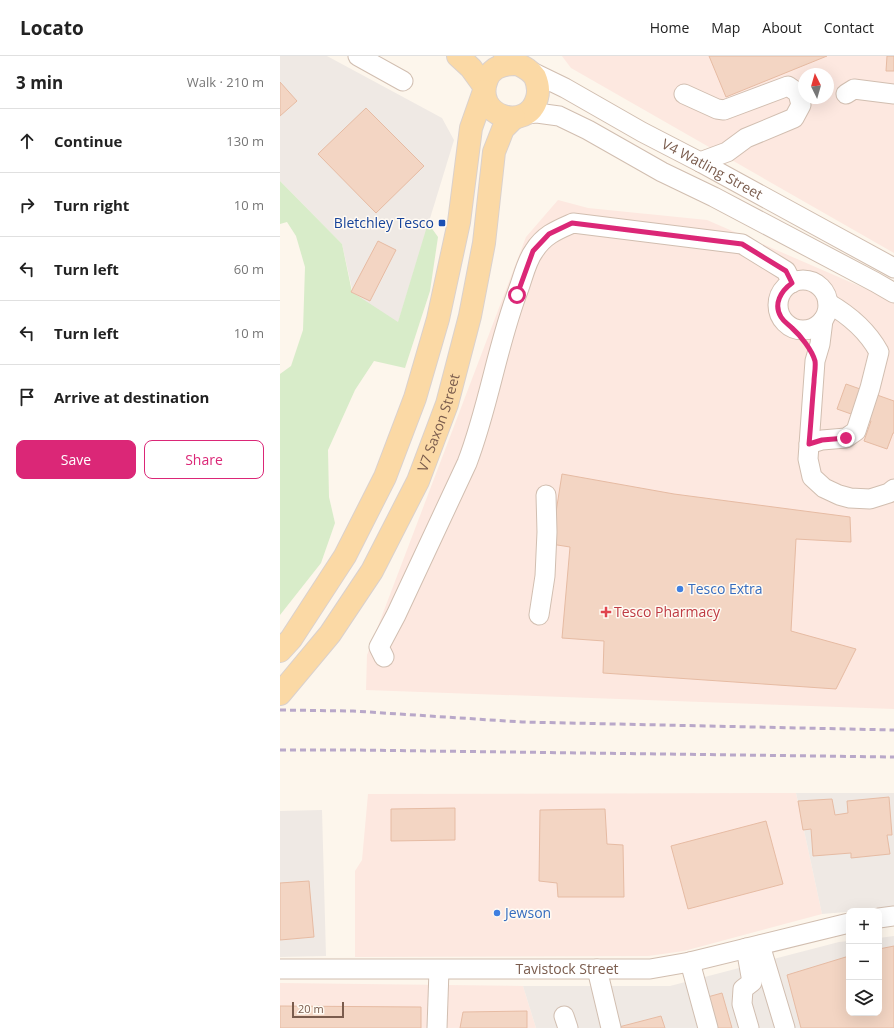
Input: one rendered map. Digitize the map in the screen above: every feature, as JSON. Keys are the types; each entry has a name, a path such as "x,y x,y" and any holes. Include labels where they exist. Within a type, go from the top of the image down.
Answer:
{"main road":[{"path":"280,651 291,639 345,556 385,477 415,398 438,319 459,222 471,128 484,88 488,76 495,69 504,64 517,64 535,78 538,85 536,101 532,108 520,116 505,117 496,114 485,100 484,88 471,68 458,56"},
{"name":"V7 Saxon Street","path":"280,694 330,634 372,571 418,481 447,404 470,316 484,243 494,152 503,129 520,116"}],"street":[{"path":"358,56 403,81"},
{"name":"V4 Watling Street","path":"517,64 565,88 647,135 700,162 894,268"},
{"path":"684,94 717,109 724,110 788,86 798,93 801,105 794,118 746,138 727,152 700,162"},
{"path":"846,94 854,89 894,94"},
{"name":"V4 Watling Street","path":"520,116 537,113 559,116 588,130 662,172 714,197 894,293"},
{"path":"384,657 379,647 396,615 467,463 477,438 506,328 533,251 549,234 572,223 742,244 786,271 792,283"},
{"path":"815,361 806,343 780,316 778,309 778,301 781,294 792,283 800,281 808,281 815,284 826,295 820,344 815,361 808,459 812,477 824,488 838,495 850,498 870,499 889,493 894,489"},
{"path":"793,328 801,330 817,326 825,311"},
{"path":"809,444 822,440 846,438 856,431 870,388 879,352 872,340 844,312 825,311"},
{"path":"539,615 545,576 547,532 546,495"},
{"path":"882,918 894,916"},
{"name":"Tavistock Street","path":"280,969 650,969 690,962 846,924"},
{"path":"749,1028 742,1004 743,989 752,982 753,947"},
{"path":"753,947 785,1028"},
{"path":"690,962 708,1028"},
{"path":"437,1028 439,970"},
{"path":"597,970 611,1028"}],"shaded area":[{"path":"280,56 327,56 442,118 454,140 398,323 354,298 342,244 280,181"},
{"path":"562,56 894,56 894,253 571,68"},
{"path":"558,200 588,208 707,220 894,301 894,709 366,690 367,655 526,237"},
{"name":"Jewson","path":"796,793 822,914 684,951 648,956 355,957 355,871 362,860 368,794"},
{"path":"796,793 894,793 894,908 846,908 846,912 822,914"},
{"path":"322,810 326,956 280,957 280,811"},
{"path":"894,936 894,1028 536,1028 523,986 670,986 846,941 846,1016 882,1016 882,938"},
{"path":"280,983 523,986 536,1028 280,1028"}],"green space":[{"path":"280,181 342,244 352,292 398,322 428,223 438,237 430,291 405,368 374,361 355,390 328,450 329,497 335,523 321,563 280,615 280,374 291,366 303,330 305,267 296,236 287,222 280,224"}],"building":[{"path":"709,56 827,56 726,97"},
{"path":"887,56 894,56 894,71 886,71"},
{"path":"280,82 297,101 280,116"},
{"path":"366,108 424,166 376,213 318,154"},
{"path":"378,241 396,250 370,301 351,292"},
{"path":"846,384 894,401 894,433 887,449 864,441 871,421 837,409"},
{"name":"Tesco Extra","path":"562,474 674,494 850,517 851,542 796,539 791,631 856,649 836,689 603,673 604,641 562,638 570,547 551,544"},
{"path":"889,797 892,835 887,835 890,854 851,858 851,853 813,856 811,829 803,830 798,801 832,799 835,815 848,813 847,801"},
{"path":"455,808 455,840 391,841 391,809"},
{"path":"605,809 607,844 623,845 624,897 558,897 557,883 539,881 540,810"},
{"path":"766,821 783,884 688,909 671,846"},
{"path":"309,881 314,937 280,940 280,883"},
{"path":"894,946 894,1028 801,1028 787,975 846,957 846,1016 882,1016 882,948"},
{"path":"722,993 732,1028 713,1028 704,998"},
{"path":"280,1006 421,1007 421,1028 280,1028"},
{"path":"527,1011 527,1028 460,1028 463,1012"},
{"path":"661,1016 665,1028 615,1028"}],"railway":[{"path":"280,710 353,711 522,722 894,730"},
{"path":"280,750 894,757"}],"place":[{"name":"Bletchley Tesco","path":"442,223"},
{"name":"Tesco Extra","path":"680,589"},
{"name":"Tesco Pharmacy","path":"606,612"},
{"name":"Jewson","path":"497,913"}],"route":[{"path":"517,295 533,251 549,234 572,223 613,227 658,234 704,238 742,244 786,271 792,283 781,294 778,301 778,309 780,316 806,343 815,361 809,444 822,440 846,438"}]}
